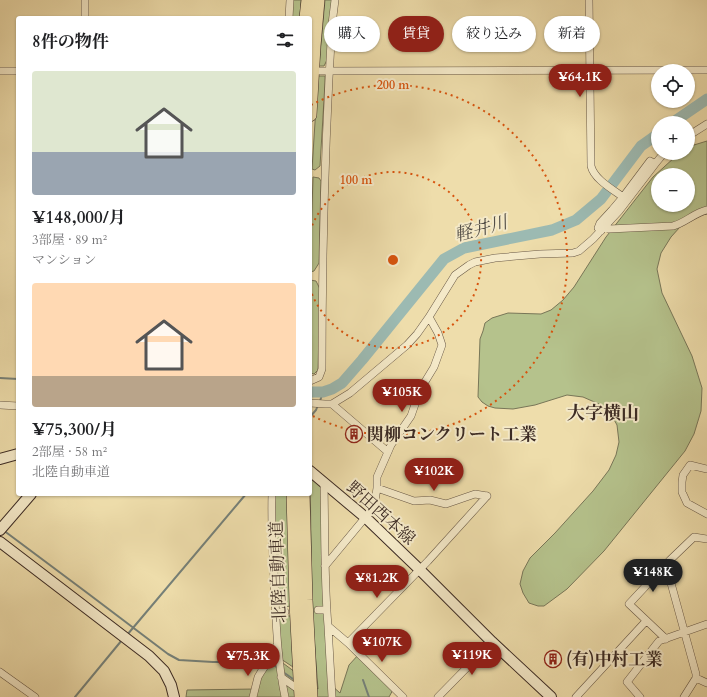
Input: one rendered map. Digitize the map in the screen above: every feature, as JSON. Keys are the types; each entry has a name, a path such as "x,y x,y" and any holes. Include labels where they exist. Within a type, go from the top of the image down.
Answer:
{"highway":[{"path":"306,16 308,0"},
{"path":"312,80 318,0"},
{"name":"北陸自動車道","path":"293,496 298,692"},
{"name":"北陸自動車道","path":"303,496 311,697"}],"main road":[{"path":"0,459 16,455"},
{"name":"野田西本線","path":"312,472 366,518 492,642 551,697"},
{"path":"0,530 29,496"},
{"path":"0,542 149,656 164,671 171,685 174,697"}],"street":[{"path":"85,0 85,16"},
{"path":"289,16 290,0"},
{"path":"312,380 319,377 322,369 324,182 329,71 335,0"},
{"path":"589,0 591,166 596,177 620,195"},
{"path":"0,71 16,70"},
{"path":"320,71 707,70"},
{"path":"695,132 707,124"},
{"path":"312,403 332,404 350,393 407,344 417,334 455,275 469,265 475,262 494,258 573,253 579,251 603,229 619,211 658,160"},
{"path":"655,164 650,161 620,195 609,214 598,228 609,229 673,226 683,222 693,215 707,210"},
{"path":"325,566 374,507 377,477 391,445 411,416 420,390 434,367 442,345 438,333 429,316"},
{"path":"332,404 388,452"},
{"path":"0,405 16,406"},
{"path":"707,469 690,465 683,475 682,482 682,492 687,503 707,514"},
{"path":"324,483 325,566 332,697"},
{"path":"348,643 487,496 475,494 446,504 430,500 414,501 377,488"},
{"path":"272,496 275,612 281,676 285,697"},
{"path":"666,639 629,604 694,537 707,539"},
{"path":"666,565 696,678 684,697"},
{"path":"318,610 327,610"},
{"path":"275,612 285,612"},
{"path":"576,697 646,620"},
{"path":"640,697 626,682 659,641 707,624"},
{"path":"328,626 348,643 403,697"},
{"path":"438,697 492,642"},
{"path":"253,697 258,677 278,643"},
{"path":"0,672 35,697"},
{"path":"281,676 298,692"},
{"path":"696,678 707,683"}],"green space":[{"path":"291,0 301,0 300,16 290,16"},
{"path":"325,0 332,0 331,16 324,16 324,52 328,52 327,60 324,66 319,66"},
{"path":"318,76 325,76 325,83 320,166 315,170 312,169"},
{"path":"707,141 707,214 702,215 680,227 671,237 661,253 657,269 662,293 692,356 702,388 701,411 694,434 685,451 604,551 567,589 544,606 538,606 529,603 523,593 520,584 523,571 530,558 593,491 609,470 616,455 619,442 617,425 612,416 599,404 583,397 567,395 535,405 513,409 488,406 478,397 480,339 485,323 492,318 508,313 541,314 551,310 563,300 574,287 606,237 651,180 651,212 695,212 695,168 663,168 672,160 695,160 695,145"},
{"path":"313,177 319,178 321,181 319,263 314,271 312,272"},
{"path":"312,280 316,281 320,289 318,370 314,374 312,374"},
{"path":"312,473 324,483 331,685 340,693 349,665 359,654 394,688 389,697 186,697 187,690 255,689 272,655 318,689 312,611 310,496 312,496"},
{"path":"275,496 289,496 291,606 284,607 279,607"},
{"path":"278,616 291,616 293,667 281,659"}],"waterway":[{"name":"軽井川","path":"682,116 707,99"},
{"name":"軽井川","path":"312,392 323,392 342,383 444,259 464,248 552,230 576,220 601,199 641,146 651,139"},
{"path":"0,378 16,379"},
{"path":"320,401 323,392"},
{"path":"312,415 318,405"},
{"path":"127,635 244,496"},
{"path":"3,530 168,654 179,660 258,664 265,663"},
{"path":"75,697 122,640"},
{"path":"270,664 278,668"},
{"path":"283,672 296,681"},
{"path":"363,680 369,697"}],"place":[{"name":"関柳コンクリート工業","path":"354,434"},
{"name":"(有)中村工業","path":"553,659"}],"district":[{"name":"大字横山","path":"603,413"}]}
